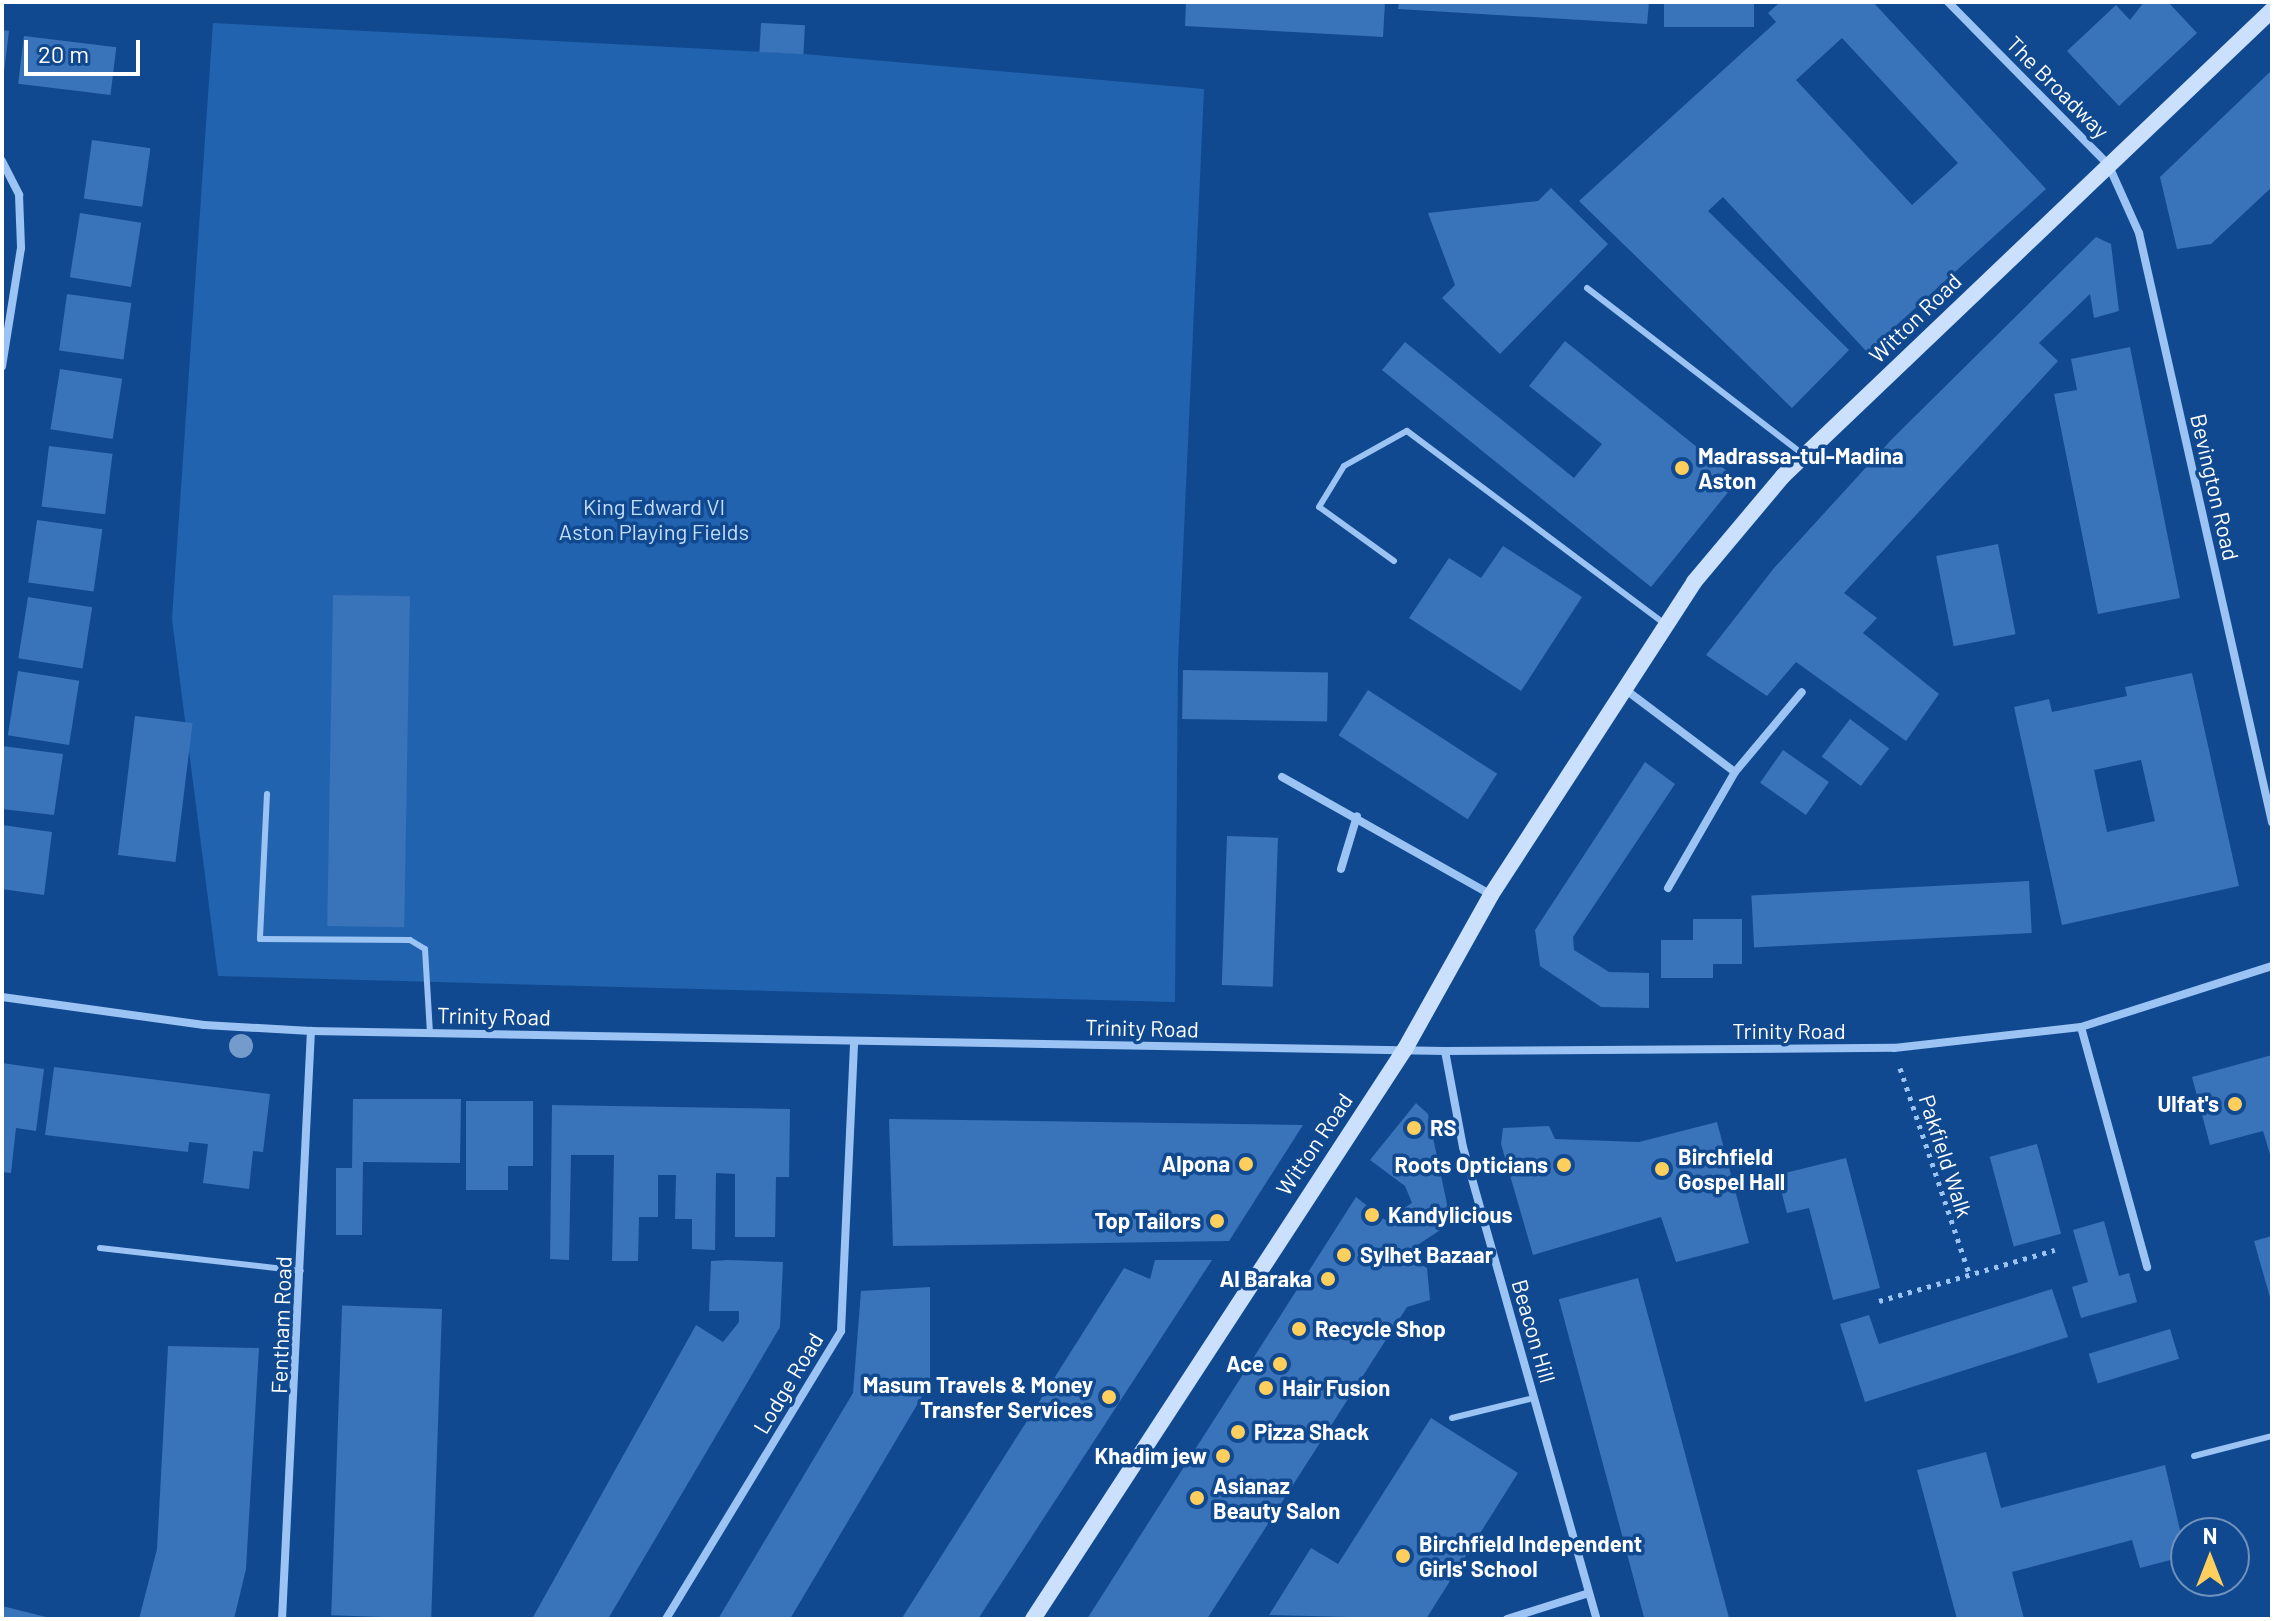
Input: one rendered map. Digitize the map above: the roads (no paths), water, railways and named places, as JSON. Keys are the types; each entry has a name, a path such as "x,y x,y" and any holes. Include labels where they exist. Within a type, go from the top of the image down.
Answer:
{"main road":[{"name":"Witton Road","path":"1033,1619 1405,1049 1491,895 1665,624 1804,455 2272,10"}],"street":[{"name":"The Broadway","path":"1948,2 2108,164"},
{"path":"2,161 19,195 21,248 2,366"},
{"name":"Bevington Road","path":"2108,164 2139,233 2272,822"},
{"path":"1622,687 1735,772"},
{"path":"1668,888 1735,772 1802,692"},
{"path":"1282,777 1357,816 1491,895"},
{"path":"1341,869 1357,816"},
{"name":"Trinity Road","path":"2,997 204,1025 311,1031 1445,1051 1894,1048 2081,1027 2272,966"},
{"path":"2081,1027 2147,1267"},
{"name":"Fentham Road","path":"282,1619 311,1031"},
{"name":"Lodge Road","path":"666,1619 841,1331 854,1041"},
{"name":"Beacon Hill","path":"1445,1051 1463,1147 1597,1619"},
{"path":"1507,1619 1589,1593"}],"lane":[{"path":"1587,288 1804,455"},
{"path":"1394,561 1319,507 1344,466 1407,431 1665,624"},
{"path":"267,794 260,939 410,940 425,949 430,1033"},
{"path":"100,1248 301,1271"},
{"path":"1452,1418 1534,1398"},
{"path":"2194,1456 2272,1436"}],"place":[{"name":"Madrassa-tul-Madina Aston","path":"1682,468"},
{"name":"Ulfat's","path":"2235,1104"},
{"name":"RS","path":"1414,1128"},
{"name":"Alpona","path":"1246,1164"},
{"name":"Roots Opticians","path":"1564,1165"},
{"name":"Birchfield Gospel Hall","path":"1662,1169"},
{"name":"Kandylicious","path":"1372,1215"},
{"name":"Top Tailors","path":"1217,1221"},
{"name":"Sylhet Bazaar","path":"1344,1255"},
{"name":"Al Baraka","path":"1328,1279"},
{"name":"Recycle Shop","path":"1299,1329"},
{"name":"Ace","path":"1280,1364"},
{"name":"Hair Fusion","path":"1266,1388"},
{"name":"Masum Travels & Money Transfer Services","path":"1109,1397"},
{"name":"Pizza Shack","path":"1238,1432"},
{"name":"Khadim jew","path":"1223,1456"},
{"name":"Asianaz Beauty Salon","path":"1197,1498"},
{"name":"Birchfield Independent Girls' School","path":"1403,1556"}],"park label":[{"name":"King Edward VI Aston Playing Fields","path":"654,518"}]}
